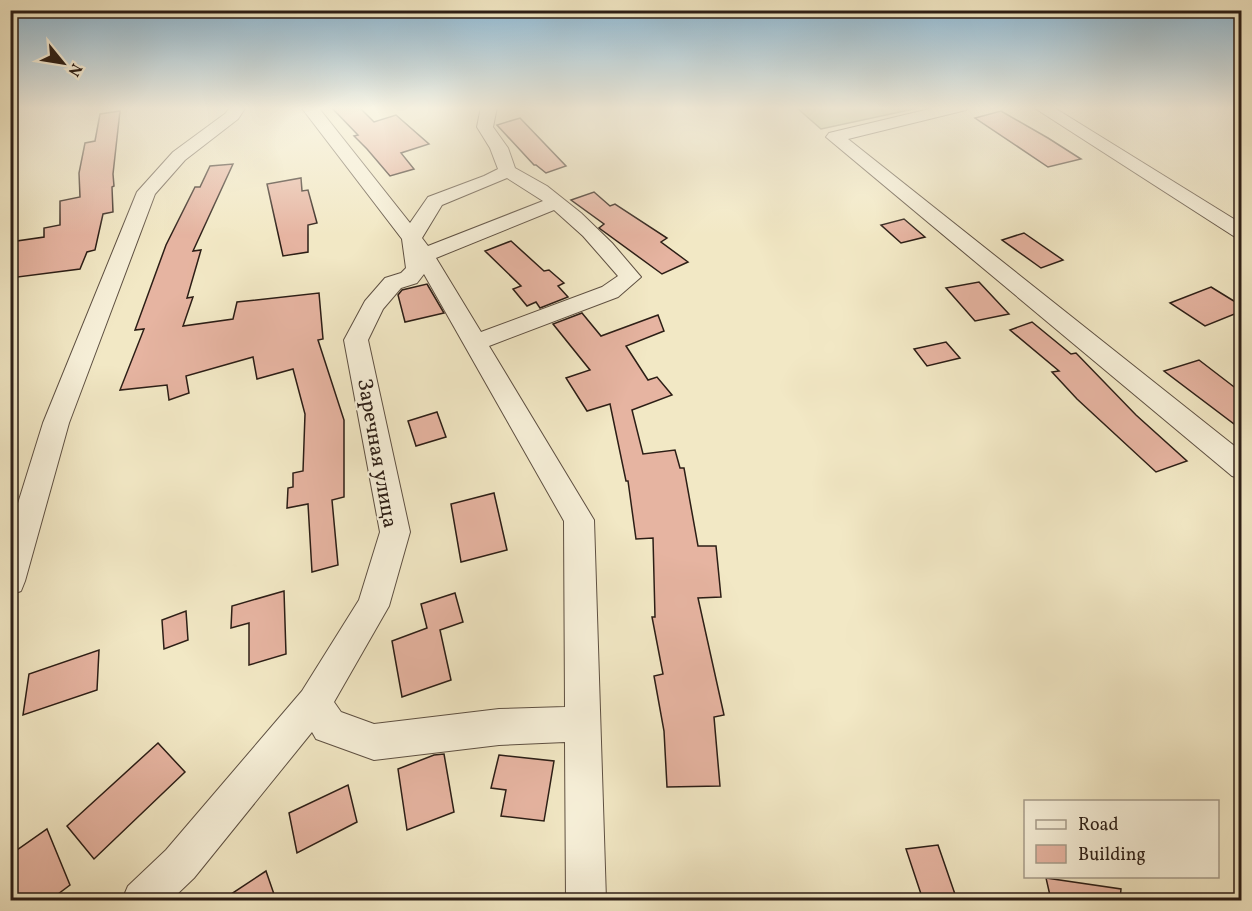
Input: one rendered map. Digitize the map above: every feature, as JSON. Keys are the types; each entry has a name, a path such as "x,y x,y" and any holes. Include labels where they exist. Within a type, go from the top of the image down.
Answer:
{"street":[{"path":"10,581 56,423 146,192 188,150"},
{"name":"Заречная улица","path":"342,150 417,245 579,520 586,900"},
{"path":"501,150 507,171"},
{"path":"850,150 1242,468"},
{"path":"1108,150 1242,232"},
{"path":"417,245 435,201 491,180 507,171"},
{"path":"475,343 610,292 630,277 606,246 555,203 519,176 507,171"},
{"path":"417,245 555,203"},
{"name":"Заречная улица","path":"142,900 180,864 314,703 373,606 395,532 356,340 373,306 393,283 409,278 417,269 417,245"},
{"path":"314,703 329,726 374,742 499,727 582,724"}],"building":[{"path":"84,150 116,150 114,186 112,187 113,212 103,214 95,250 87,252 80,269 10,278 10,242 44,237 44,228 60,225 60,201 80,197 79,173"},
{"path":"367,150 412,150 401,153 414,169 390,176"},
{"path":"520,150 550,150 566,166 546,173 534,165"},
{"path":"1022,150 1066,150 1081,159 1048,167"},
{"path":"233,164 193,251 201,250 187,298 193,297 183,326 233,319 237,302 319,293 323,339 318,340 344,420 344,497 332,500 338,565 312,572 308,504 287,508 288,488 293,487 293,473 303,471 305,414 293,369 257,379 253,357 186,376 189,393 169,400 167,385 120,390 144,329 135,330 166,245 195,187 200,187 210,166"},
{"path":"301,178 302,191 308,190 317,223 308,225 308,252 283,256 267,184"},
{"path":"594,192 610,206 615,204 667,238 661,242 688,262 662,274 599,228 604,224 571,200"},
{"path":"904,219 925,237 901,243 881,225"},
{"path":"1024,233 1063,260 1041,268 1002,240"},
{"path":"511,241 544,271 549,270 564,283 558,286 568,297 540,308 536,302 527,306 513,289 521,286 485,251"},
{"path":"979,282 1009,314 975,321 946,288"},
{"path":"427,284 444,313 405,322 398,295 402,290"},
{"path":"1211,287 1242,306 1242,311 1205,326 1170,303"},
{"path":"582,313 601,336 658,315 664,331 626,346 648,380 657,377 672,395 632,410 643,454 675,450 680,468 684,468 698,546 716,546 721,597 698,598 724,715 714,717 720,786 667,787 664,731 654,676 663,674 652,617 655,617 653,538 636,539 628,481 626,481 610,404 587,411 566,378 590,370 553,324"},
{"path":"1032,322 1071,354 1076,353 1136,415 1187,461 1156,472 1077,399 1052,372 1059,371 1010,330"},
{"path":"946,342 960,358 927,366 914,349"},
{"path":"1199,360 1242,393 1242,430 1164,371"},
{"path":"437,412 446,437 416,446 408,421"},
{"path":"494,493 507,550 461,562 451,504"},
{"path":"284,591 286,654 249,665 249,623 231,628 232,606"},
{"path":"455,593 463,622 440,630 451,680 402,697 392,641 427,628 421,604"},
{"path":"186,611 188,640 164,649 162,620"},
{"path":"99,650 97,690 23,715 29,674"},
{"path":"158,743 185,772 94,859 67,826"},
{"path":"444,754 454,812 407,830 398,769 434,755"},
{"path":"499,755 554,761 544,821 501,816 506,790 491,788"},
{"path":"348,785 357,822 297,853 289,813"},
{"path":"47,829 70,885 50,900 10,900 10,855"},
{"path":"938,845 957,900 923,900 906,849"},
{"path":"266,871 276,900 222,900"},
{"path":"1046,878 1121,889 1120,900 1051,900"}]}
